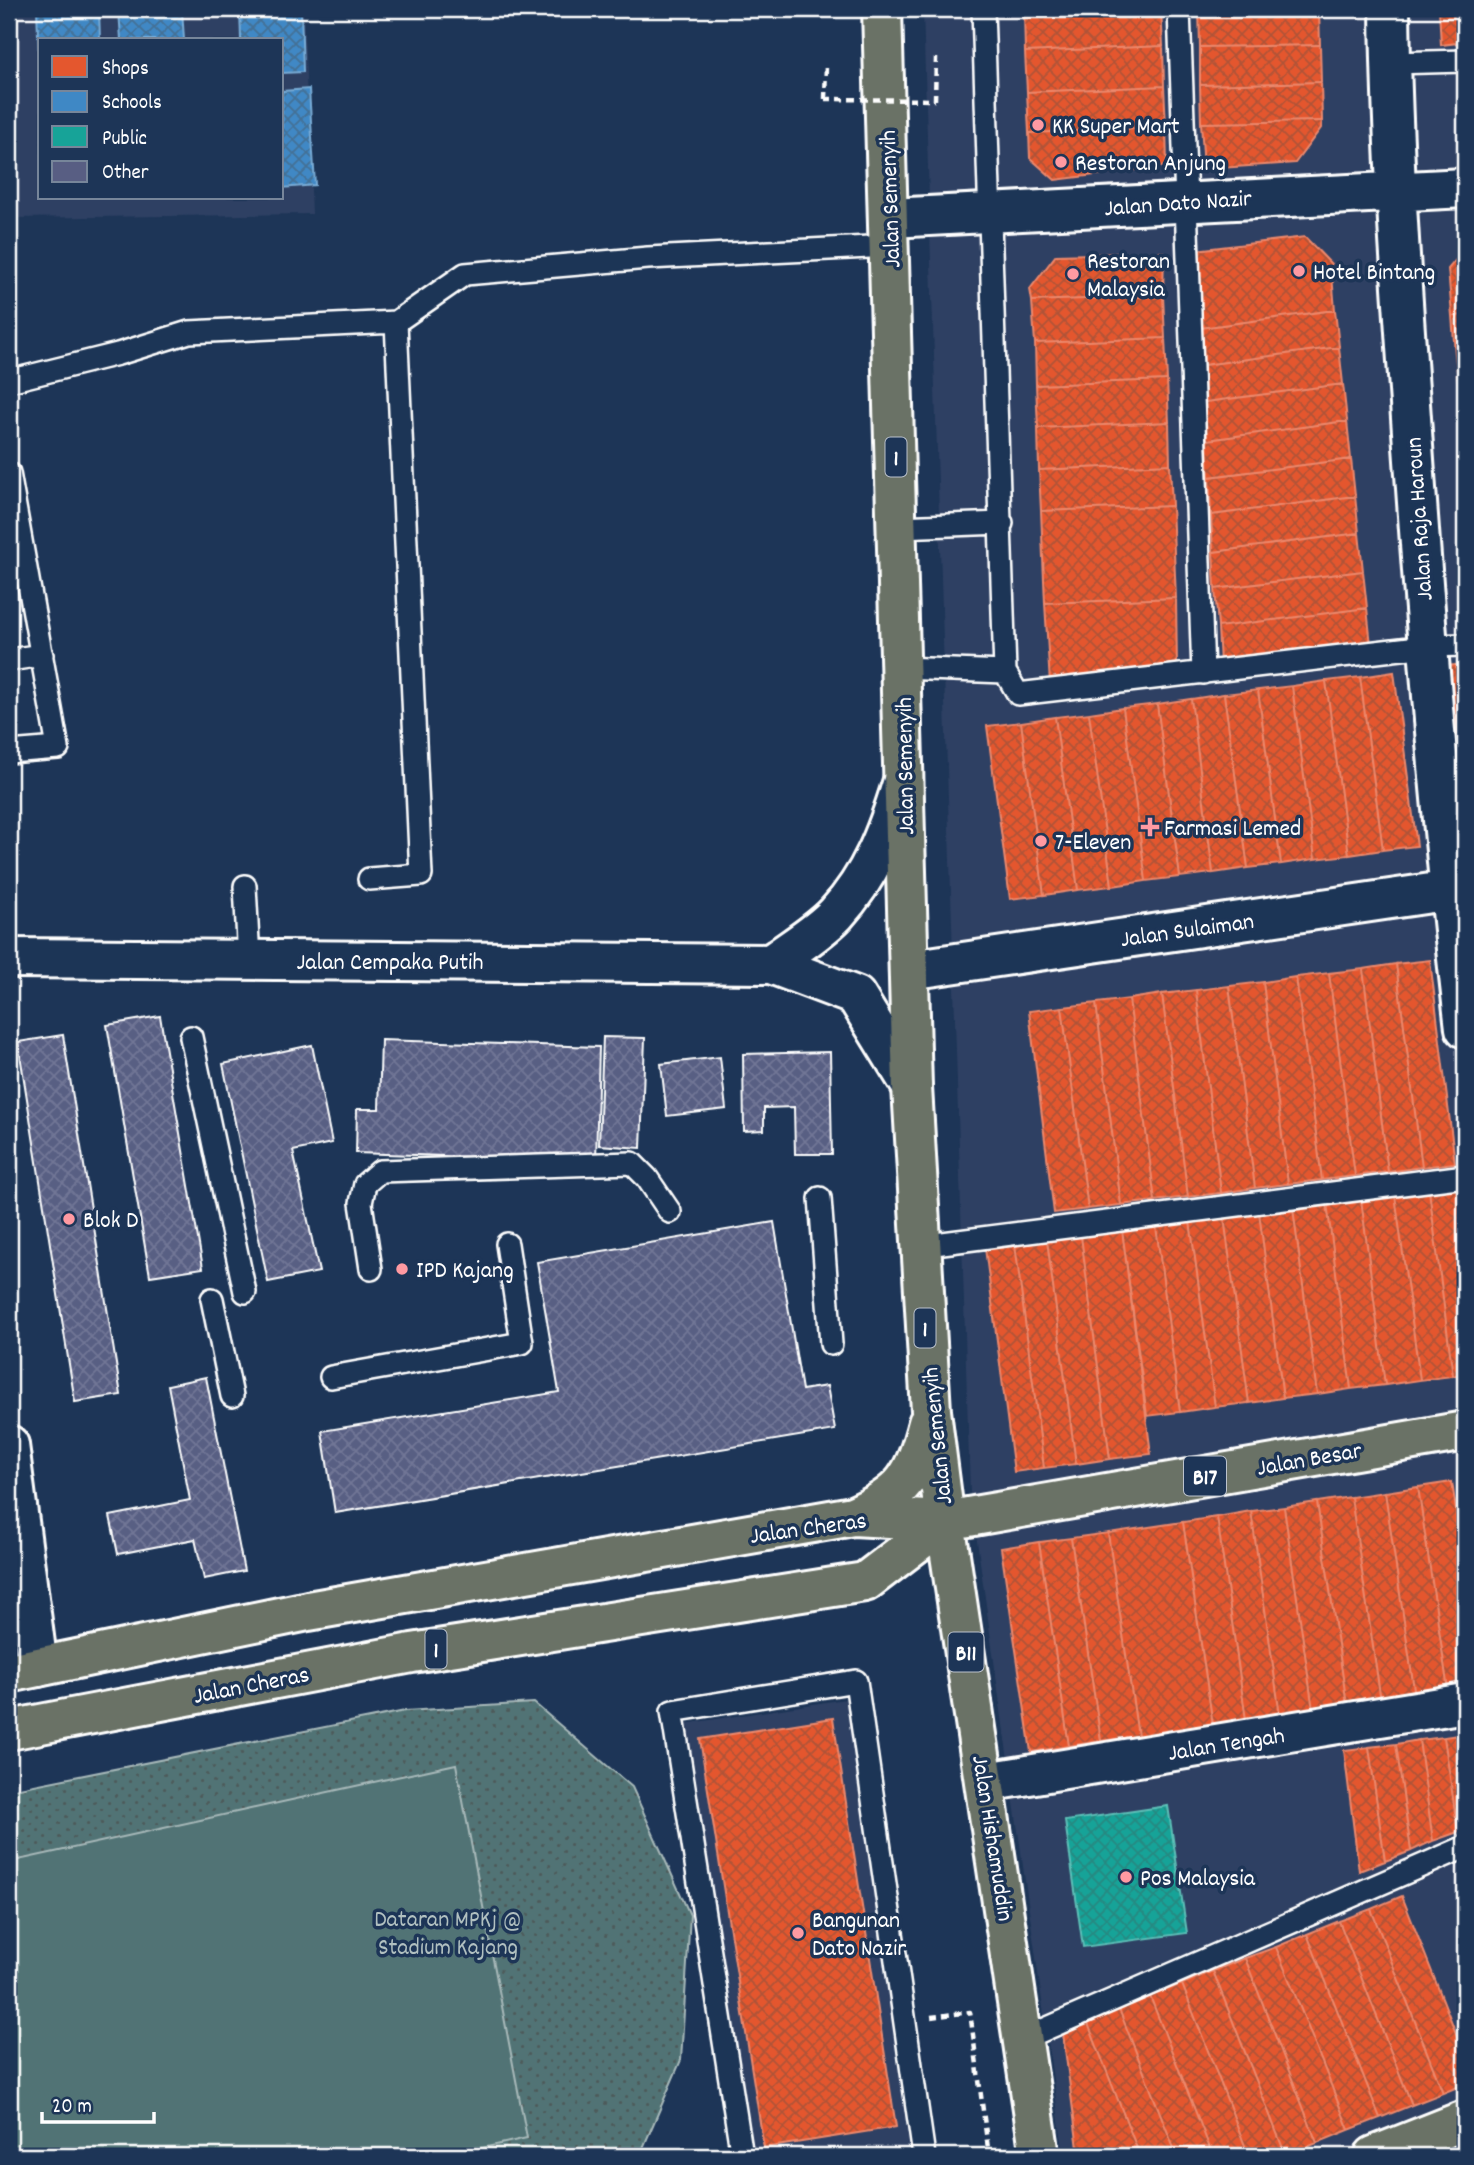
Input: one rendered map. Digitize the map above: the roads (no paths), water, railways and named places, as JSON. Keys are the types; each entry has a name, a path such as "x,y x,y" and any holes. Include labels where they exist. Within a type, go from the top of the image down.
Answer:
{"main road":[{"name":"Jalan Semenyih","path":"882,9 912,1087 919,1246 931,1410 945,1521"},
{"path":"853,1516 882,1503 912,1475 931,1410"},
{"name":"Jalan Besar","path":"945,1521 1465,1431"},
{"name":"Jalan Cheras","path":"24,1670 307,1611 853,1516 945,1521"},
{"name":"Jalan Cheras","path":"9,1730 412,1653 865,1582 945,1521"},
{"name":"Jalan Hishamuddin","path":"945,1521 1025,2038 1040,2156"},
{"path":"1374,2156 1465,2120"}],"street":[{"name":"Jalan Raja Haroun","path":"1390,9 1394,190 1427,646 1457,889 1465,1028"},
{"name":"Jalan Dato Nazir","path":"890,232 990,214 1185,201 1465,188"},
{"path":"771,964 835,915 865,876 883,845 904,778"},
{"name":"Jalan Sulaiman","path":"909,970 1457,889"},
{"name":"Jalan Cempaka Putih","path":"9,958 771,964 856,996 912,1087"},
{"path":"9,1445 24,1670"},
{"name":"Jalan Tengah","path":"986,1782 1465,1703"}],"lane":[{"path":"983,9 1005,672 1018,694 1427,646 1465,645"},
{"path":"1179,9 1203,673"},
{"path":"1391,63 1465,61"},
{"path":"9,381 118,354 189,332 396,322 465,274 890,232"},
{"path":"369,879 421,875 396,322"},
{"path":"9,473 58,748 9,752"},
{"path":"898,527 1002,523"},
{"path":"9,660 42,655"},
{"path":"901,668 1005,672"},
{"path":"245,886 249,960"},
{"path":"191,1037 244,1292"},
{"path":"371,1269 362,1203 365,1184 380,1171 632,1163 647,1178 670,1212"},
{"path":"919,1246 1465,1176"},
{"path":"820,1198 831,1344"},
{"path":"331,1377 522,1343 507,1244"},
{"path":"212,1299 232,1396"},
{"path":"742,2156 672,1711 856,1681 924,2156"},
{"path":"1025,2038 1465,1847"}],"place":[{"name":"KK Super Mart","path":"1038,125"},
{"name":"Restoran Anjung","path":"1061,162"},
{"name":"Hotel Bintang","path":"1299,271"},
{"name":"Restoran Malaysia","path":"1073,274"},
{"name":"Farmasi Lemed","path":"1150,827"},
{"name":"7-Eleven","path":"1041,841"},
{"name":"Blok D","path":"69,1219"},
{"name":"IPD Kajang","path":"402,1269"},
{"name":"Pos Malaysia","path":"1126,1877"},
{"name":"Bangunan Dato Nazir","path":"798,1933"}],"park label":[{"name":"Dataran MPKj @ Stadium Kajang","path":"448,1932"}]}
